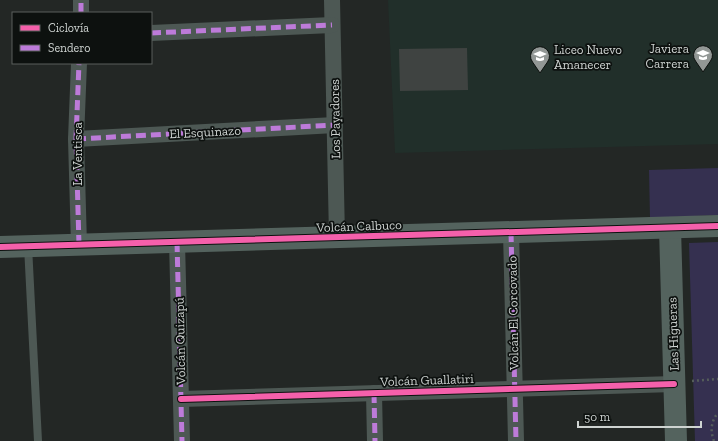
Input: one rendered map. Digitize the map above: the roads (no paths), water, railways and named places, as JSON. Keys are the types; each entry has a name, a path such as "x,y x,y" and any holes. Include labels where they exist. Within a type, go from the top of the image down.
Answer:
{"street":[{"path":"81,0 81,12"},
{"name":"Los Payadores","path":"332,0 337,237"},
{"path":"152,34 332,25"},
{"name":"La Ventisca","path":"79,64 76,139 79,245"},
{"name":"El Esquinazo","path":"76,139 335,125"},
{"name":"Volcán Calbuco","path":"0,247 718,226"},
{"name":"Las Higueras","path":"670,228 682,382 676,441"},
{"name":"Volcán El Corcovado","path":"511,232 516,441"},
{"name":"Volcán Quizapú","path":"177,242 182,441"},
{"name":"Volcán Guallatiri","path":"181,399 515,389 682,382"},
{"path":"374,393 375,441"}],"lane":[{"path":"28,246 38,441"}],"place":[{"name":"Javiera Carrera","path":"703,72"},
{"name":"Liceo Nuevo Amanecer","path":"540,73"}]}
